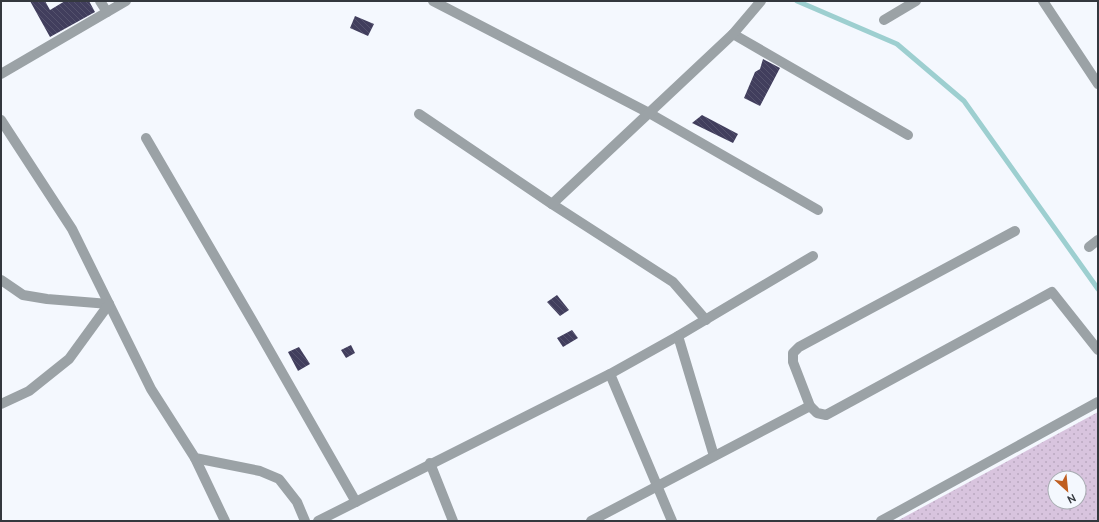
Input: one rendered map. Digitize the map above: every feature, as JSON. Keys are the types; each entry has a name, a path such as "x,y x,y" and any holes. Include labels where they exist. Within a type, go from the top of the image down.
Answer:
{"street":[{"path":"100,1 107,12"},
{"path":"1,74 126,1"},
{"path":"433,1 649,112 818,210"},
{"path":"552,204 733,34 761,1"},
{"path":"884,20 916,1"},
{"path":"1043,1 1098,84"},
{"path":"733,34 908,135"},
{"path":"419,114 552,204 673,282 706,320"},
{"path":"1,120 72,229 151,389 195,458 225,521"},
{"path":"146,138 356,502"},
{"path":"1015,232 799,347 793,353 793,362 810,406 817,413 826,415 1052,292 1098,350"},
{"path":"1089,247 1098,240"},
{"path":"318,521 610,374 706,320 813,256"},
{"path":"1,280 23,295 47,299 109,304"},
{"path":"1,404 29,391 70,359 109,304"},
{"path":"678,336 714,456"},
{"path":"610,374 672,521"},
{"path":"881,521 1098,402"},
{"path":"591,521 810,406"},
{"path":"195,458 260,471 279,479 297,502 305,521"},
{"path":"430,464 453,521"}],"shaded area":[{"path":"1098,412 1098,521 897,521"}],"building":[{"path":"30,1 45,1 50,10 65,1 89,1 95,12 50,37"},
{"path":"355,16 374,24 368,36 350,28"},
{"path":"763,59 780,68 760,106 744,98 755,72 760,69"},
{"path":"702,115 738,134 733,143 692,123"},
{"path":"557,295 569,310 560,316 547,302"},
{"path":"572,330 578,338 563,347 557,338"},
{"path":"351,345 355,353 346,358 341,350"},
{"path":"299,347 310,364 298,371 288,352"}],"waterway":[{"path":"797,1 897,44 964,101 1098,289"}]}
